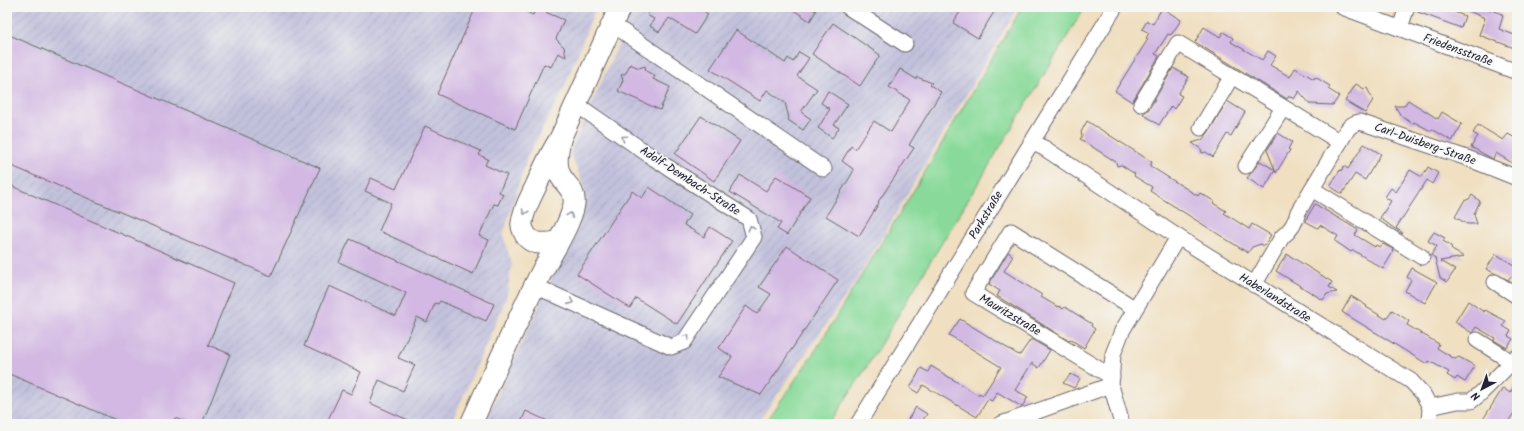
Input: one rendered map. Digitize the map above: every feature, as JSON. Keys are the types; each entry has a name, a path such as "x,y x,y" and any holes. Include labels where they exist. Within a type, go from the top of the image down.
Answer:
{"main road":[{"path":"558,242 546,244 536,243 527,237 521,224 524,212 552,150 560,139 616,16"},
{"path":"471,424 571,213 574,203 573,192 559,173 557,162 560,139"},
{"path":"537,184 544,181 553,181 573,192"},
{"path":"536,243 540,256 538,280"}],"street":[{"path":"848,7 905,44"},
{"name":"Parkstraße","path":"858,424 1115,7"},
{"name":"Friedensstraße","path":"1342,7 1517,72"},
{"path":"1400,28 1407,7"},
{"path":"616,16 824,170"},
{"path":"1141,104 1178,43 1340,142"},
{"path":"1201,128 1232,76"},
{"name":"Adolf-Dembach-Straße","path":"538,280 671,347 684,342 754,237 749,219 655,159 576,104"},
{"path":"1246,166 1284,108"},
{"name":"Carl-Duisberg-Straße","path":"1254,285 1282,237 1288,233 1291,228 1298,212 1348,127 1354,123 1360,122 1467,158 1517,178"},
{"name":"Haberlandstraße","path":"1031,142 1044,148 1178,237 1411,382 1423,394 1430,407"},
{"path":"1312,189 1422,257"},
{"name":"Mauritzstraße","path":"1112,381 972,293 1011,231 1134,308"},
{"path":"1122,424 1112,381 1112,354 1122,330 1134,308 1178,237"},
{"path":"1495,282 1517,296"},
{"path":"1429,424 1430,407 1458,401 1471,401 1515,359 1477,340"},
{"path":"1001,424 1112,381"}],"shaded area":[{"path":"7,7 596,7 561,95 528,155 503,235 512,264 506,299 451,424 7,424"},
{"path":"635,7 1018,7 856,281 757,424 484,424 557,266 579,227 584,186 570,152"}],"green space":[{"path":"1022,7 1085,7 866,368 829,424 765,424 817,348 925,172"}],"building":[{"path":"476,7 516,7 533,15 536,8 564,20 556,39 564,47 566,57 558,53 551,67 544,64 515,129 437,94"},
{"path":"653,7 698,7 708,14 695,34 669,18 659,32 650,26 654,19 647,15"},
{"path":"789,7 810,7 816,11 810,21"},
{"path":"963,7 997,7 978,38 953,23"},
{"path":"1416,7 1446,7 1446,9 1465,16 1461,28 1415,11"},
{"path":"1459,7 1483,7 1502,14 1501,15 1503,16 1499,29 1517,36 1517,49 1479,35 1485,18"},
{"path":"1162,8 1181,20 1171,35 1168,34 1155,54 1159,56 1132,102 1115,91 1148,39 1146,38 1149,33 1142,29 1147,21 1153,24"},
{"path":"833,23 880,55 860,86 812,54"},
{"path":"1204,27 1220,37 1223,32 1233,38 1231,42 1262,60 1268,51 1276,56 1270,65 1290,77 1295,68 1330,86 1328,89 1339,96 1333,105 1310,104 1299,91 1294,99 1289,96 1287,99 1195,42"},
{"path":"736,30 785,63 788,58 793,62 799,52 809,58 797,76 817,89 801,112 811,119 803,130 788,120 789,118 785,103 767,90 760,101 710,69"},
{"path":"7,34 320,168 271,276 7,164"},
{"path":"630,64 639,68 645,66 646,71 655,76 653,79 670,87 660,110 618,91 623,80 621,75 626,73"},
{"path":"1173,68 1189,77 1178,94 1182,96 1174,109 1171,106 1159,125 1143,114 1149,109"},
{"path":"900,69 916,79 917,77 932,83 930,85 941,92 909,145 914,148 878,202 879,203 859,236 826,216 853,172 853,169 842,161 851,146 855,149 874,121 891,132 910,100 889,87"},
{"path":"1356,84 1364,89 1367,88 1373,100 1365,113 1345,101"},
{"path":"828,91 848,104 834,125 839,128 832,138 818,128 830,109 821,103"},
{"path":"1408,100 1438,119 1442,112 1462,124 1452,141 1432,129 1431,131 1414,122 1413,124 1401,116 1395,106 1404,106"},
{"path":"1227,101 1245,112 1231,136 1227,134 1213,157 1206,152 1202,153 1201,149 1192,143 1202,140 1208,133"},
{"path":"701,116 740,141 714,181 675,154"},
{"path":"1087,121 1152,162 1150,166 1198,196 1200,193 1214,201 1213,203 1226,211 1224,213 1249,229 1252,224 1271,235 1264,246 1261,244 1252,247 1248,253 1150,191 1152,187 1134,176 1135,174 1121,165 1117,166 1116,162 1080,139 1082,136 1081,132"},
{"path":"1478,125 1503,140 1508,134 1517,139 1517,166 1496,153 1493,159 1471,147 1478,136 1473,133"},
{"path":"425,126 481,151 479,155 488,159 485,165 507,175 499,192 503,194 498,205 494,204 479,236 489,240 473,274 379,231 391,203 365,191 371,178 396,189"},
{"path":"1278,133 1292,142 1288,149 1290,150 1276,173 1267,150"},
{"path":"1364,144 1381,154 1365,180 1355,174 1342,194 1330,186 1344,166 1348,169"},
{"path":"1260,161 1275,170 1264,189 1247,178"},
{"path":"1428,167 1438,173 1432,184 1427,180 1396,228 1403,233 1402,234 1380,218 1391,201 1385,197 1391,188 1396,192 1410,170 1422,177"},
{"path":"740,175 766,191 776,176 810,197 787,235 777,229 781,223 730,192"},
{"path":"7,184 234,283 208,345 230,354 202,424 189,424 175,418 173,424 125,424 7,373"},
{"path":"649,187 690,215 684,225 704,237 710,227 732,241 677,324 636,298 630,308 577,274 632,191 642,198"},
{"path":"1472,195 1480,201 1474,214 1477,224 1467,224 1455,217 1464,201 1469,199"},
{"path":"1315,204 1358,230 1355,235 1375,247 1376,245 1380,247 1383,244 1393,249 1393,252 1383,269 1353,250 1351,252 1335,241 1338,236 1320,225 1318,228 1305,221"},
{"path":"1434,232 1445,238 1443,241 1451,246 1452,250 1464,257 1440,261 1455,270 1447,282 1440,278 1435,258 1431,255 1437,246 1428,241"},
{"path":"350,239 494,304 486,321 440,301 438,304 435,303 427,322 417,317 398,358 415,365 403,391 379,380 370,403 417,424 326,424 342,390 351,394 361,372 304,346 329,286 396,316 406,293 339,262"},
{"path":"787,246 838,280 761,395 718,377 732,357 719,348 746,306 757,314 771,294 759,287"},
{"path":"1008,252 1013,256 1004,271 1042,295 1041,297 1058,307 1059,306 1063,309 1065,307 1092,324 1091,326 1095,329 1084,348 1070,339 1069,341 997,296 1000,291 989,284"},
{"path":"1287,254 1332,282 1329,287 1337,292 1327,294 1323,300 1276,271"},
{"path":"1496,254 1517,267 1517,280 1511,276 1508,280 1486,269"},
{"path":"1412,268 1437,282 1425,303 1405,291 1411,280 1407,277"},
{"path":"1351,296 1386,319 1392,310 1409,321 1407,325 1439,344 1437,348 1455,359 1459,357 1475,366 1465,382 1457,377 1455,380 1447,375 1449,372 1429,361 1427,364 1342,312"},
{"path":"1468,301 1484,312 1485,310 1506,321 1503,326 1511,331 1508,336 1513,339 1507,348 1494,340 1495,338 1476,327 1472,333 1455,322"},
{"path":"960,319 1017,354 1020,355 1031,339 1050,350 1039,368 1032,363 1015,390 1028,397 1022,407 997,392 992,401 988,399 977,417 923,385 918,393 910,388 921,368 928,372 931,366 978,395 979,393 983,395 1001,367 949,335"},
{"path":"1071,374 1080,379 1074,388 1063,383"},
{"path":"1517,381 1517,408 1507,424 1480,424 1503,388 1510,393"},
{"path":"916,407 927,414 920,424 905,424"},
{"path":"526,411 554,424 520,424"}]}
